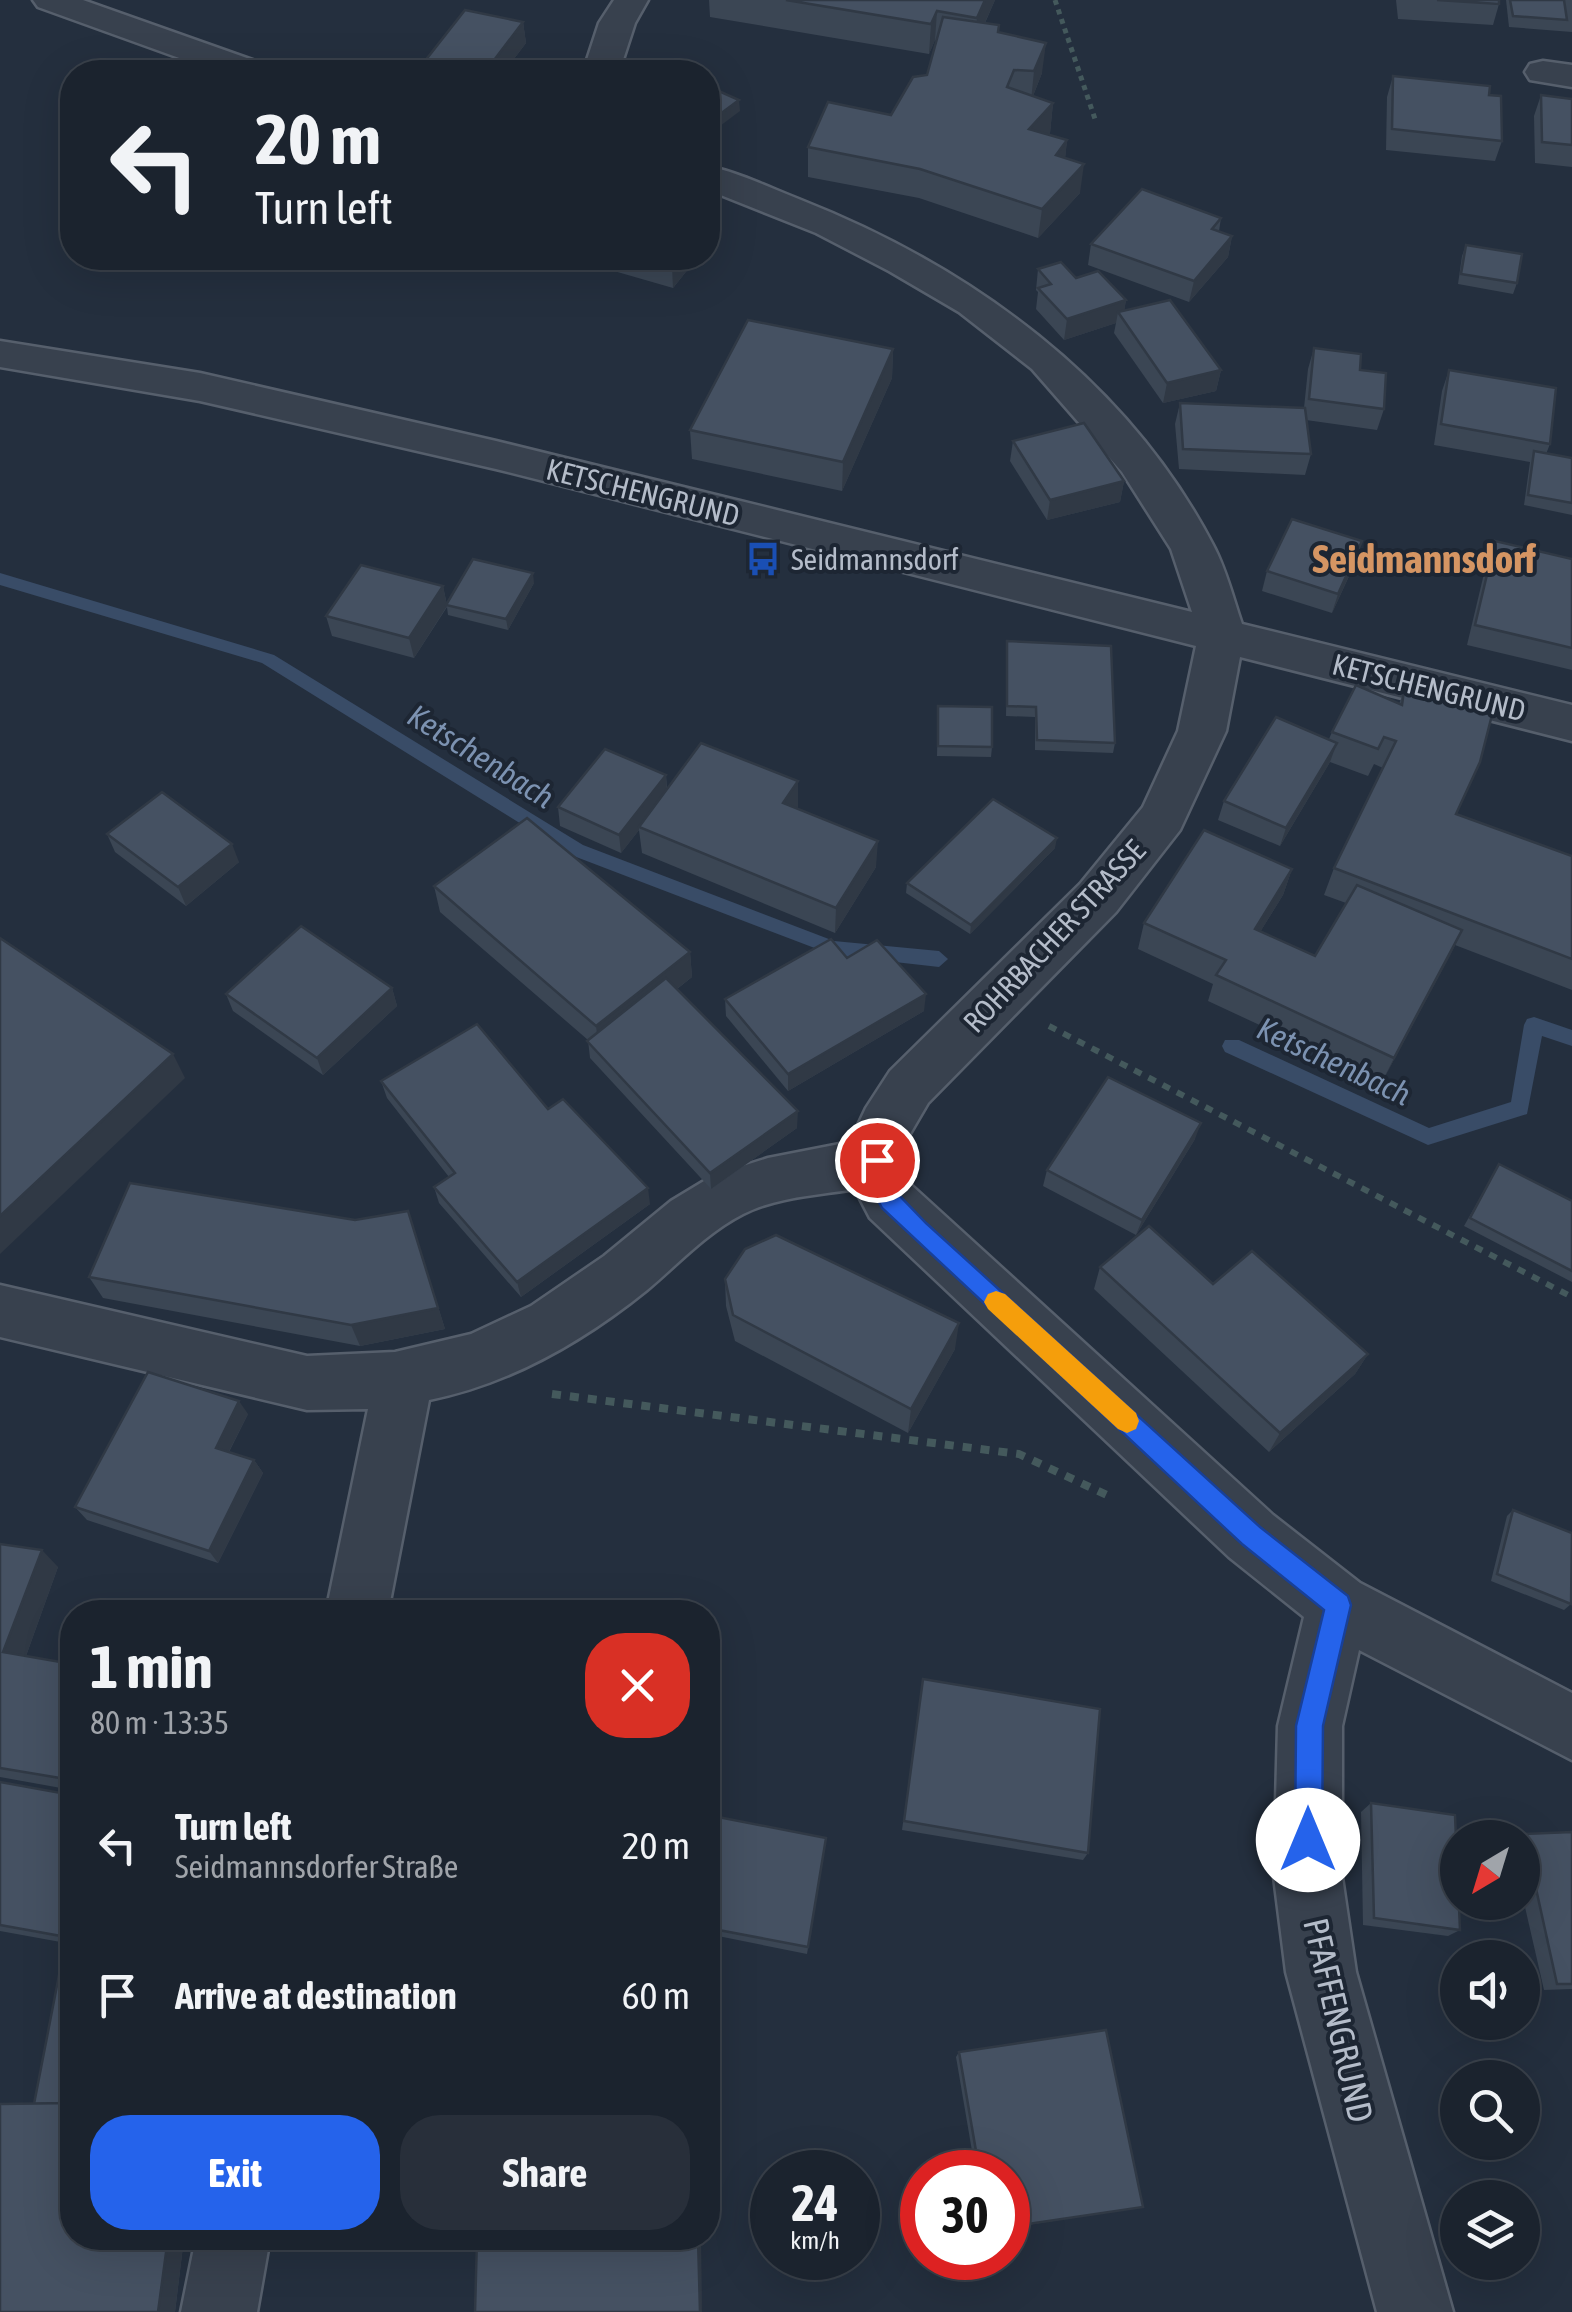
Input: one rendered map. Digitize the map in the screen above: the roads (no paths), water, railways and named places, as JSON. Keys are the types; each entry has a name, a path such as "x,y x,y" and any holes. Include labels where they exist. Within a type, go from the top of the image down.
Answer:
{"street":[{"path":"50,0 218,60"},
{"path":"605,60 617,23 631,0"},
{"path":"720,182 830,225 904,262 973,303 1047,360 1137,462 1193,548 1222,634"},
{"name":"KETSCHENGRUND","path":"0,354 200,387 366,425 1572,723"},
{"name":"ROHRBACHER STRASSE","path":"877,1160 877,1144 885,1124 910,1087 1098,898 1163,817 1202,731 1222,634"},
{"path":"0,1311 306,1383 358,1386 403,1381 508,1350 580,1310 704,1210 734,1192 877,1160 879,1180 890,1201 918,1230 1251,1536 1338,1605 1572,1728"},
{"path":"359,1600 403,1381"},
{"name":"PFAFFENGRUND","path":"1338,1605 1310,1726 1308,1877 1321,1972 1416,2312"},
{"path":"219,2312 231,2250"}],"waterway":[{"name":"Ketschenbach","path":"0,579 268,659 577,850 833,948 939,959"},
{"name":"Ketschenbach","path":"1232,1046 1428,1137 1520,1108 1534,1025 1572,1038"}],"place":[{"name":"Seidmannsdorf","path":"763,559"}],"district":[{"name":"Seidmannsdorf","path":"1424,558"}]}
